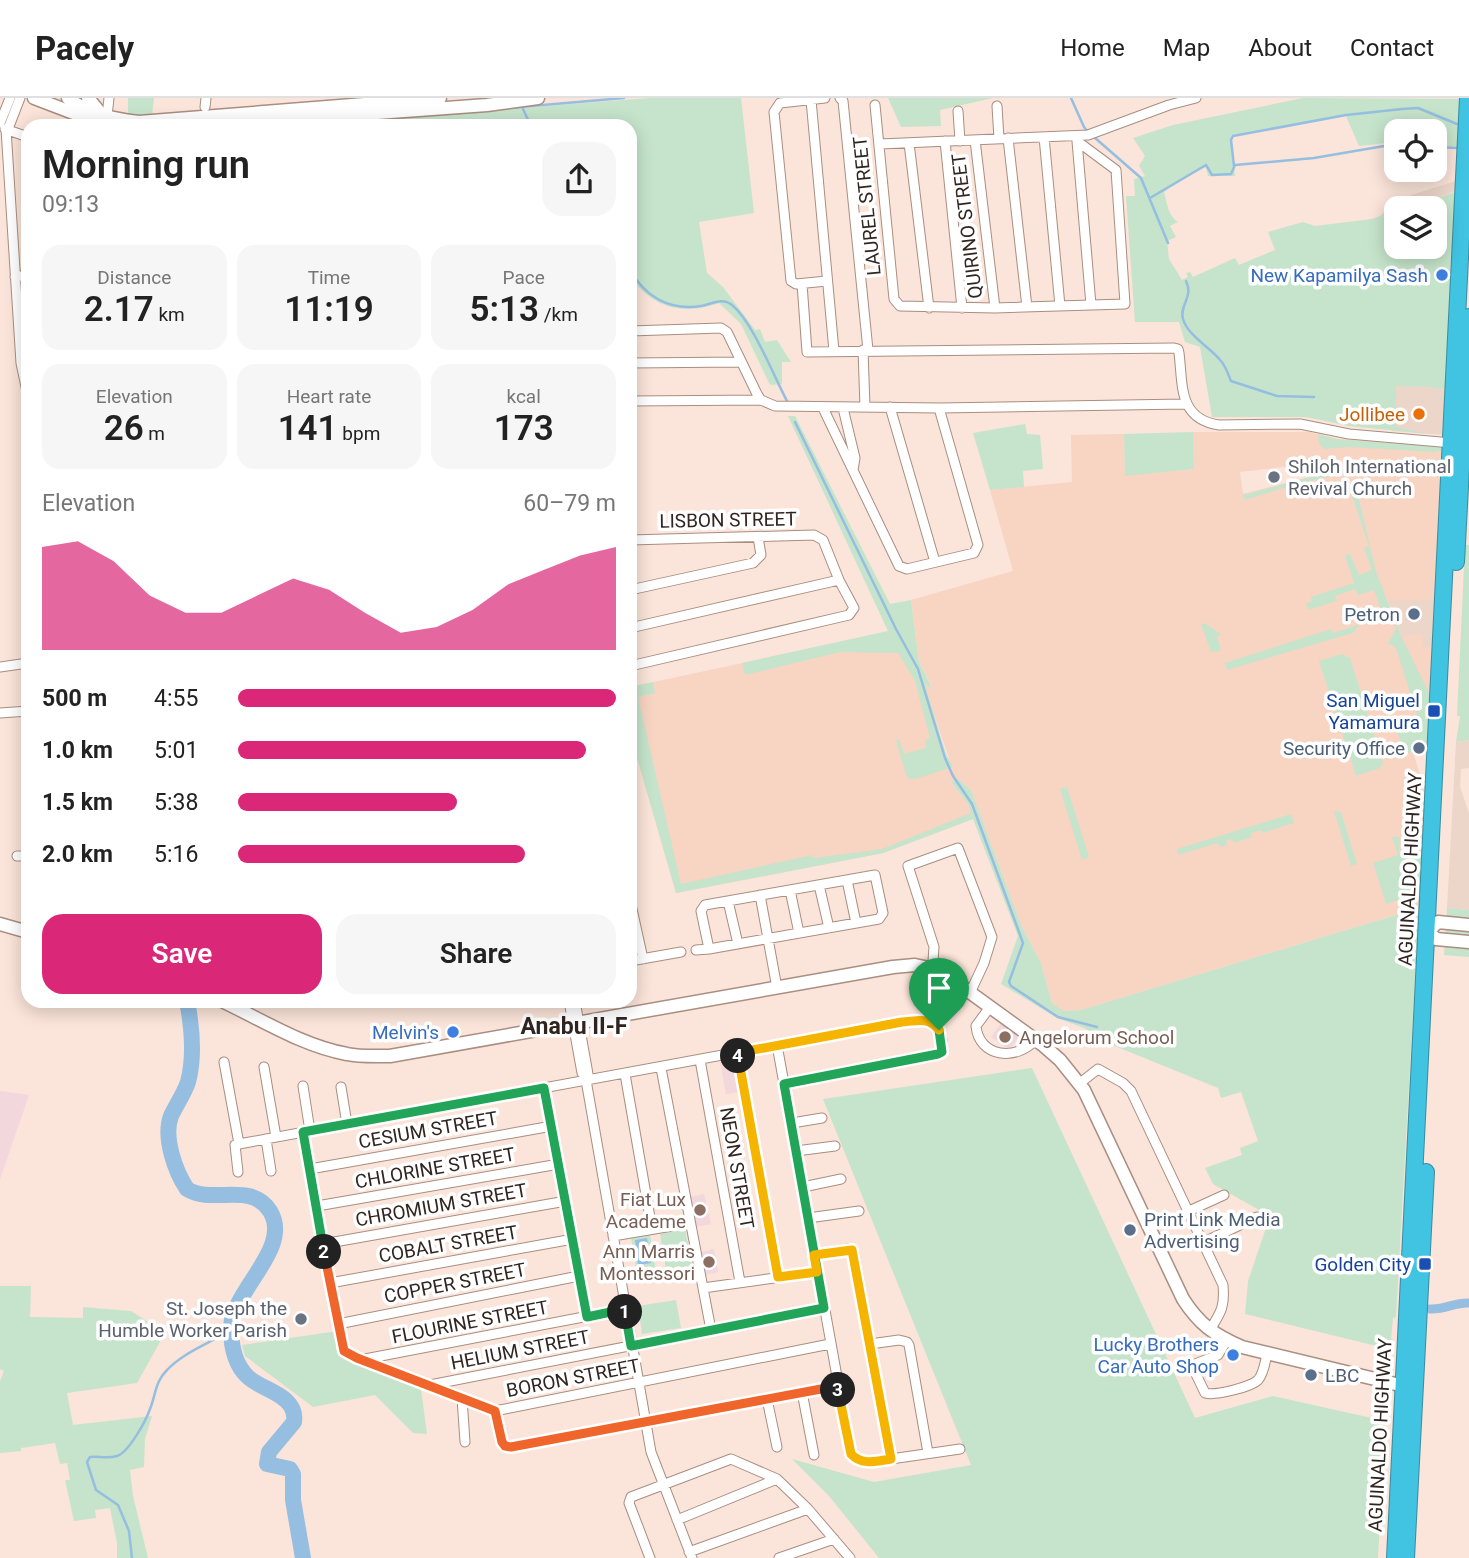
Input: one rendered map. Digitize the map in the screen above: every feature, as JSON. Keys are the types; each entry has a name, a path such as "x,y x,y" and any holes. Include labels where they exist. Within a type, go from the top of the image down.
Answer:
{"highway":[{"name":"AGUINALDO HIGHWAY","path":"1406,1558 1434,931 1451,607 1458,537 1468,98"},
{"name":"AGUINALDO HIGHWAY","path":"1461,443 1469,317"},
{"name":"AGUINALDO HIGHWAY","path":"1395,1558 1434,931"}],"street":[{"path":"10,98 3,127 12,248 21,308"},
{"path":"3,127 20,98"},
{"path":"34,98 80,116 107,119"},
{"path":"54,98 80,116"},
{"path":"68,98 79,107 107,119"},
{"path":"88,98 107,119"},
{"path":"107,119 108,98"},
{"path":"169,119 440,98"},
{"path":"296,119 487,105 532,98"},
{"path":"825,98 780,103 774,112 791,281 802,284 827,281"},
{"path":"840,98 843,102 865,350 865,407"},
{"path":"880,145 1044,137 1077,138 1167,101 1196,98"},
{"path":"811,100 834,351"},
{"name":"LAUREL STREET","path":"874,105 896,304 929,307"},
{"path":"998,106 1027,307"},
{"path":"958,111 960,141"},
{"path":"3,127 21,134"},
{"path":"1044,137 1060,306"},
{"path":"1077,138 1091,305"},
{"path":"909,143 929,307 1123,305 1125,301 1116,170 1077,138"},
{"name":"QUIRINO STREET","path":"975,140 995,307"},
{"path":"945,141 962,308"},
{"path":"0,249 12,248"},
{"path":"15,277 21,276"},
{"path":"802,284 806,351 809,353 865,350 1174,348 1180,353 1185,404 1199,418 1219,425 1300,424 1349,434 1461,443"},
{"path":"637,331 721,328 727,332 761,400"},
{"path":"637,363 741,362"},
{"path":"637,401 761,400 775,406 823,408 1185,404"},
{"path":"890,407 935,562"},
{"path":"823,408 899,566 906,569 974,553 978,545 939,408"},
{"path":"843,408 855,458 853,470"},
{"path":"637,588 754,562 761,555 758,537"},
{"name":"LISBON STREET","path":"637,540 819,537 823,540 839,580"},
{"path":"637,626 839,580 854,608 849,615 637,664"},
{"path":"0,667 21,664"},
{"path":"0,713 21,712"},
{"path":"929,968 933,961 934,947 908,866 958,848 992,937 970,993"},
{"path":"696,950 709,949 768,939 883,917 876,877 874,875 702,907 709,949"},
{"path":"847,880 856,923"},
{"path":"819,885 828,928"},
{"path":"790,890 799,933"},
{"path":"760,895 777,988"},
{"path":"728,901 738,944"},
{"path":"0,924 21,930"},
{"path":"1434,931 1469,925"},
{"path":"1434,931 1469,942"},
{"path":"637,932 643,959"},
{"path":"637,960 681,952"},
{"path":"236,1008 302,1040 347,1055 390,1056 893,967 915,965 929,968 970,993 1035,1040 1060,1060 1080,1083 1182,1299 1195,1318 1227,1340 1267,1354 1404,1386"},
{"path":"990,1007 976,1026 982,1044 992,1051 1006,1053 1027,1049 1035,1040"},
{"path":"571,1008 588,1074 586,1080 651,1452 690,1555 808,1509"},
{"path":"576,1008 577,1025"},
{"path":"238,1171 234,1152 235,1145 239,1143 902,1022 925,1019 931,1021 939,1030 942,1052 784,1084"},
{"path":"777,1045 851,1454 859,1460 870,1462 960,1448"},
{"path":"737,1053 778,1277"},
{"name":"NEON STREET","path":"700,1060 740,1282"},
{"path":"224,1062 239,1143"},
{"path":"264,1067 271,1138 271,1171"},
{"path":"661,1068 710,1330"},
{"path":"1080,1083 1098,1069 1123,1083 1131,1091 1223,1285 1222,1311 1210,1330"},
{"path":"625,1073 652,1229"},
{"name":"BORON STREET","path":"303,1086 310,1169 338,1324 344,1351 362,1360 495,1411 830,1344"},
{"path":"341,1087 347,1124"},
{"path":"544,1088 587,1317"},
{"path":"792,1123 822,1118"},
{"name":"CESIUM STREET","path":"310,1169 552,1126"},
{"path":"796,1152 835,1146"},
{"name":"CHLORINE STREET","path":"317,1206 559,1164"},
{"path":"803,1187 841,1179"},
{"path":"1189,1211 1224,1195"},
{"name":"CHROMIUM STREET","path":"323,1244 566,1201"},
{"path":"808,1218 859,1211"},
{"path":"1204,1242 1257,1217"},
{"path":"613,1236 690,1223"},
{"name":"COBALT STREET","path":"330,1283 573,1239"},
{"path":"814,1255 852,1250 891,1459"},
{"path":"702,1288 817,1272"},
{"name":"COPPER STREET","path":"338,1324 579,1276"},
{"name":"HELIUM STREET","path":"429,1385 824,1308"},
{"name":"FLOURINE STREET","path":"362,1360 625,1309"},
{"path":"870,1344 900,1340 909,1345 928,1454"},
{"path":"1227,1340 1218,1355 1195,1364 1194,1370 1205,1393 1212,1395 1254,1384 1261,1377 1267,1354"},
{"path":"495,1411 502,1442 511,1447 837,1386"},
{"path":"802,1392 814,1455"},
{"path":"462,1398 465,1442"},
{"path":"767,1399 777,1447"},
{"path":"650,1558 629,1500 663,1484 731,1460 777,1479 808,1509 850,1558"},
{"path":"677,1520 777,1479"},
{"path":"779,1558 834,1539"}],"shaded area":[{"path":"1456,181 1456,191 1442,196 1411,195"},
{"name":"Jollibee","path":"1395,384 1446,387 1444,435 1392,431"},
{"path":"1193,432 1309,432 1337,439 1443,447 1436,600 1387,600 1402,637 1421,633 1424,647 1434,647 1431,706 1425,706 1425,719 1431,719 1428,740 1425,744 1422,740 1411,746 1421,778 1418,778 1426,795 1419,908 1081,1010 1064,1011 1052,1003 1041,963 1021,925 971,790 958,779 951,782 968,804 973,819 883,853 676,893 637,757 637,686 888,632 907,657 941,756 952,767 924,685 932,686 919,662 911,600 1013,571 990,490 1072,482 1071,435 1124,434 1125,475 1194,469","holes":["1351,459 1351,466 1243,494 1240,472"]},
{"name":"Petron","path":"1387,599 1436,600 1434,647 1424,647 1402,638"},
{"path":"1469,740 1469,768 1461,769 1460,787 1469,813 1469,910 1447,908 1456,742"},
{"name":"Angelorum School","path":"1001,1023 1019,1036 1010,1050 991,1037"},
{"path":"734,1060 740,1092 726,1094 720,1062"},
{"path":"0,1091 29,1095 0,1179"},
{"name":"Fiat Lux Academe","path":"704,1194 711,1224 695,1227 689,1197"},
{"name":"Ann Marris Montessori","path":"714,1249 718,1272 705,1275 700,1252"}],"green space":[{"path":"128,98 154,98 152,115 128,116"},
{"path":"650,98 741,98 754,213 699,222 707,273 723,287 755,330 760,329 765,342 777,340 791,362 782,362 782,384 770,385 741,324 719,303 693,309 670,307 649,296 637,286 637,119 376,119"},
{"path":"888,98 993,98 940,110 941,126 901,127"},
{"path":"1303,98 1460,99 1458,147 1447,146 1447,119 1384,119 1384,143 1359,146 1346,116 1233,136 1231,140 1235,176 1208,176 1206,167 1164,192 1170,213 1178,222 1170,226 1176,237 1167,241 1169,259 1182,280 1188,277 1186,273 1190,272 1193,277 1235,258 1239,265 1275,250 1268,232 1303,222 1315,226 1372,219 1384,212 1384,259 1447,259 1447,196 1444,196 1455,192 1450,271 1435,272 1435,279 1451,279 1446,398 1438,398 1445,397 1445,388 1435,388 1435,393 1433,387 1396,386 1395,427 1429,434 1349,426 1306,417 1212,417 1200,347 1185,342 1179,322 1135,322 1126,196 1135,196 1134,179 1145,176 1139,166 1145,156 1133,138 1173,125"},
{"path":"788,416 795,416 890,604 911,600 919,662 932,687 925,685 946,754 953,767 915,779 906,775 896,740 899,739 904,754 926,748 925,740 930,738 915,681 898,653 840,652 745,675 742,663 888,631"},
{"path":"1025,424 1027,434 1040,435 1043,469 1023,471 1024,487 990,490 973,433"},
{"path":"1193,432 1194,469 1125,476 1124,434"},
{"path":"1318,434 1337,439 1443,447 1436,452 1349,447 1324,449 1319,444"},
{"path":"1434,459 1442,461 1442,468 1366,470 1317,479 1245,500 1243,495 1352,466"},
{"path":"1355,482 1376,572 1402,638 1432,699 1431,706 1425,706 1425,719 1431,719 1428,740 1425,744 1422,740 1411,745 1413,751 1405,754 1394,723 1417,715 1396,648 1388,643 1396,629 1393,621 1382,613 1374,590 1358,595 1355,589 1335,596 1336,601 1309,610 1306,603 1312,601 1311,597 1354,583 1345,556 1350,554 1359,575 1372,570 1364,548 1369,546 1348,484"},
{"path":"1465,545 1469,545 1469,740 1456,742 1460,716 1457,716"},
{"path":"1204,623 1221,634 1217,636 1221,651 1211,652 1201,624"},
{"path":"1360,624 1353,633 1227,670 1225,663 1331,629 1333,633"},
{"path":"1342,654 1350,658 1383,763 1380,768 1356,776 1319,661"},
{"path":"653,682 655,693 638,697 681,884 812,855 813,858 882,849 971,813 968,804 951,782 958,779 971,790 1021,925 1041,963 1052,1003 1064,1011 1081,1010 1419,908 1396,1317 1393,1318 1391,1339 1394,1340 1393,1350 1245,1314 1248,1281 1266,1228 1259,1210 1213,1184 1205,1168 1242,1155 1240,1148 1258,1141 1241,1092 1221,1098 1218,1088 1110,1044 1084,1028 1057,1018 1001,984 1018,936 973,819 883,853 676,893 637,757 637,685"},
{"path":"1067,787 1089,857 1082,860 1060,789"},
{"path":"1334,811 1341,812 1357,864 1351,866"},
{"path":"1291,814 1294,823 1262,833 1261,830 1251,833 1252,837 1234,843 1232,839 1226,841 1227,845 1220,847 1218,843 1178,855 1177,849"},
{"path":"1392,837 1400,837 1399,853 1422,855 1423,849 1422,889 1417,894 1386,904 1373,863 1398,855"},
{"path":"1447,908 1469,910 1469,957 1444,955"},
{"path":"1032,1068 1195,1418 1273,1396 1385,1421 1383,1462 1371,1462 1371,1484 1382,1484 1378,1558 879,1558 829,1496 792,1459 874,1482 971,1465 823,1099"},
{"path":"685,1229 694,1276 668,1281 660,1234"},
{"path":"650,1234 656,1272 637,1275 631,1237"},
{"path":"0,1286 31,1286 30,1317 83,1318 83,1307 131,1311 165,1333 137,1383 67,1393 73,1425 152,1416 145,1439 144,1467 130,1470 133,1496 148,1558 117,1558 110,1508 95,1510 96,1518 74,1521 65,1480 70,1480 67,1463 60,1464 55,1443 0,1453 0,1381 4,1371 0,1369"},
{"path":"676,1300 681,1328 642,1334 638,1306"},
{"path":"338,1331 343,1351 420,1382 427,1434 413,1433 375,1395 313,1407 245,1356 242,1345"}],"water":[{"path":"647,1238 651,1263 638,1265 635,1240"}],"waterway":[{"path":"507,108 624,98"},
{"path":"1071,98 1089,133"},
{"path":"1234,166 1231,140 1233,136 1346,115 1418,108 1457,124"},
{"path":"523,109 528,119"},
{"path":"1094,137 1141,178 1168,243"},
{"path":"1150,198 1206,165 1212,175 1231,174 1235,165 1314,158 1384,146"},
{"path":"1447,148 1458,148"},
{"path":"637,280 650,294 669,304 690,307 721,301 732,305 748,324 788,403"},
{"path":"1186,281 1188,296 1183,309 1183,319 1194,336 1221,361 1231,381 1277,396 1314,397"},
{"path":"795,422 918,669 945,758 953,776 972,804 1023,943 1009,982 1058,1017 1097,1027"},
{"path":"188,1008 192,1062 186,1086 171,1116 169,1144 178,1173 187,1189 208,1195 253,1197 270,1211 275,1225 274,1240 268,1254 234,1314 232,1341 236,1361 243,1372 254,1382 285,1400 294,1413 294,1422 269,1452 267,1464 290,1469 293,1474 293,1500 303,1558"},
{"path":"1430,1309 1469,1303"},
{"path":"132,1558 129,1531 118,1505 96,1490 87,1462 90,1457 121,1454 141,1428 158,1384 167,1370 231,1329"}],"place":[{"name":"New Kapamilya Sash","path":"1442,275"},
{"name":"Jollibee","path":"1419,414"},
{"name":"Shiloh International Revival Church","path":"1274,477"},
{"name":"Petron","path":"1414,614"},
{"name":"San Miguel Yamamura","path":"1434,711"},
{"name":"Security Office","path":"1419,748"},
{"name":"Melvin's","path":"453,1032"},
{"name":"Angelorum School","path":"1005,1037"},
{"name":"Fiat Lux Academe","path":"700,1210"},
{"name":"Print Link Media Advertising","path":"1130,1230"},
{"name":"Ann Marris Montessori","path":"709,1262"},
{"name":"Golden City","path":"1425,1264"},
{"name":"St. Joseph the Humble Worker Parish","path":"301,1319"},
{"name":"Lucky Brothers Car Auto Shop","path":"1233,1355"},
{"name":"LBC","path":"1311,1375"}],"district":[{"name":"Anabu II-F","path":"574,1026"}],"route":[{"path":"939,1030 931,1021 925,1019 737,1053 778,1277 817,1272 814,1255 852,1250 891,1459 864,1462 851,1454 837,1386 505,1446 495,1411 344,1351 303,1132 544,1088 587,1317 625,1309 631,1346 824,1308 814,1255 803,1187 796,1152 792,1123 784,1084 938,1054 943,1048 939,1030"}]}
